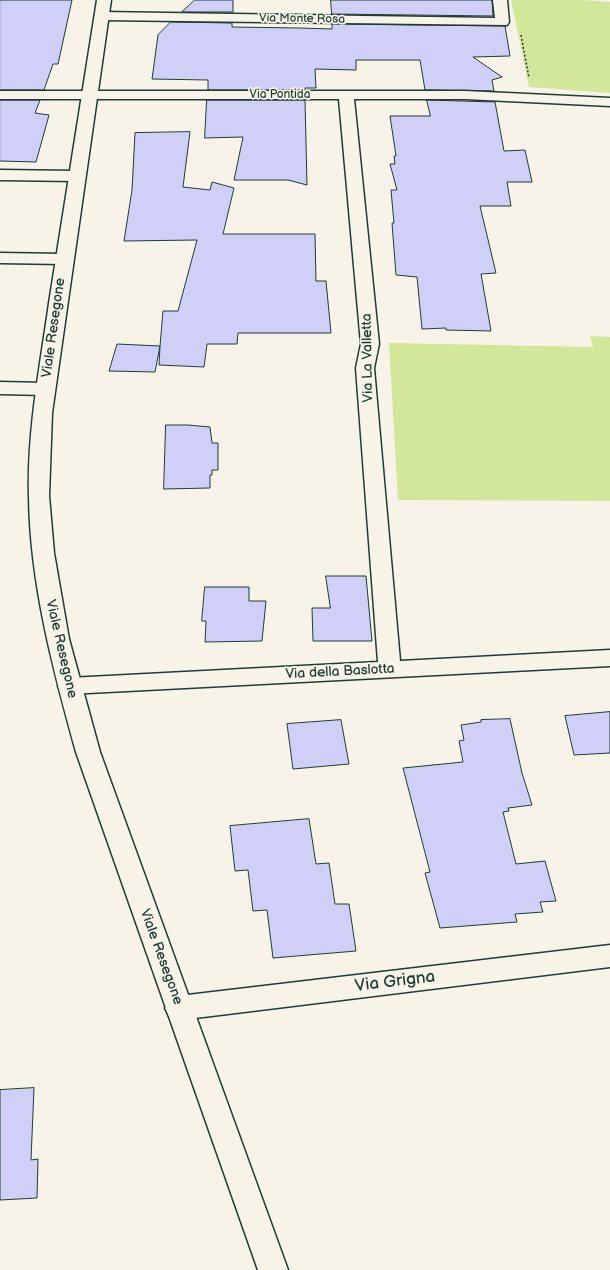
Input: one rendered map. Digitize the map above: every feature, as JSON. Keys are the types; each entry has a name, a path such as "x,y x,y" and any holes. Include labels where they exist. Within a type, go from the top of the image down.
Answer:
{"street":[{"name":"Viale Resegone","path":"104,0 76,176 45,389 39,452 40,522 49,601 69,686 88,752 273,1270"},
{"path":"500,0 502,22"},
{"name":"Via Monte Rosa","path":"102,16 502,22"},
{"name":"Via Pontida","path":"0,95 465,95 610,102"},
{"name":"Via La Valletta","path":"346,95 370,344 365,368 390,669"},
{"path":"0,175 76,176"},
{"path":"0,258 64,259"},
{"path":"0,388 45,389"},
{"name":"Via della Baslotta","path":"69,686 610,658"},
{"name":"Via Grigna","path":"179,1008 610,956"}],"path":[{"path":"502,22 519,27 533,98"}],"green space":[{"path":"511,0 583,0 610,2 610,93 529,87"},
{"path":"590,336 610,337 610,501 398,500 389,343 593,347"}],"building":[{"path":"0,0 72,0 58,64 53,64 44,90 0,90"},
{"path":"195,0 233,0 233,12 182,12"},
{"path":"331,0 492,0 493,16 332,14"},
{"path":"171,22 232,23 232,27 332,29 332,24 505,26 510,56 473,57 502,77 492,80 494,91 425,90 420,60 356,60 356,70 315,69 316,88 305,88 305,90 208,90 208,80 152,79 158,35"},
{"path":"0,100 40,100 35,113 49,115 36,162 0,161"},
{"path":"207,100 305,100 307,185 288,180 234,180 243,137 205,138"},
{"path":"427,100 495,102 504,151 525,150 532,182 507,182 511,206 480,206 496,273 481,274 491,331 446,330 446,328 422,329 417,277 396,275 391,190 397,190 390,164 395,164 394,156 396,156 390,116 430,116"},
{"path":"190,132 183,187 210,190 212,182 234,188 223,234 315,234 316,281 326,281 331,333 238,333 237,344 207,344 204,367 159,365 163,311 178,311 197,240 124,241 132,190 135,133"},
{"path":"117,344 160,346 155,372 109,371"},
{"path":"166,425 210,427 212,443 218,443 218,470 212,470 212,475 210,475 210,488 164,489"},
{"path":"326,576 366,576 372,641 313,641 312,608 330,608"},
{"path":"205,587 249,587 249,601 266,601 262,641 205,642 206,621 202,621"},
{"path":"610,712 610,753 574,755 565,716"},
{"path":"510,719 522,773 532,805 508,808 509,811 503,812 516,864 545,861 556,901 540,902 543,912 515,914 517,922 440,928 425,873 430,872 403,768 463,762 459,741 464,740 461,725 481,722 481,720"},
{"path":"341,720 349,764 293,769 287,724"},
{"path":"309,819 316,864 329,863 335,904 349,904 356,951 273,958 267,910 253,911 248,870 235,871 230,826"},
{"path":"34,1088 31,1160 38,1159 37,1198 0,1200 0,1090"}]}
